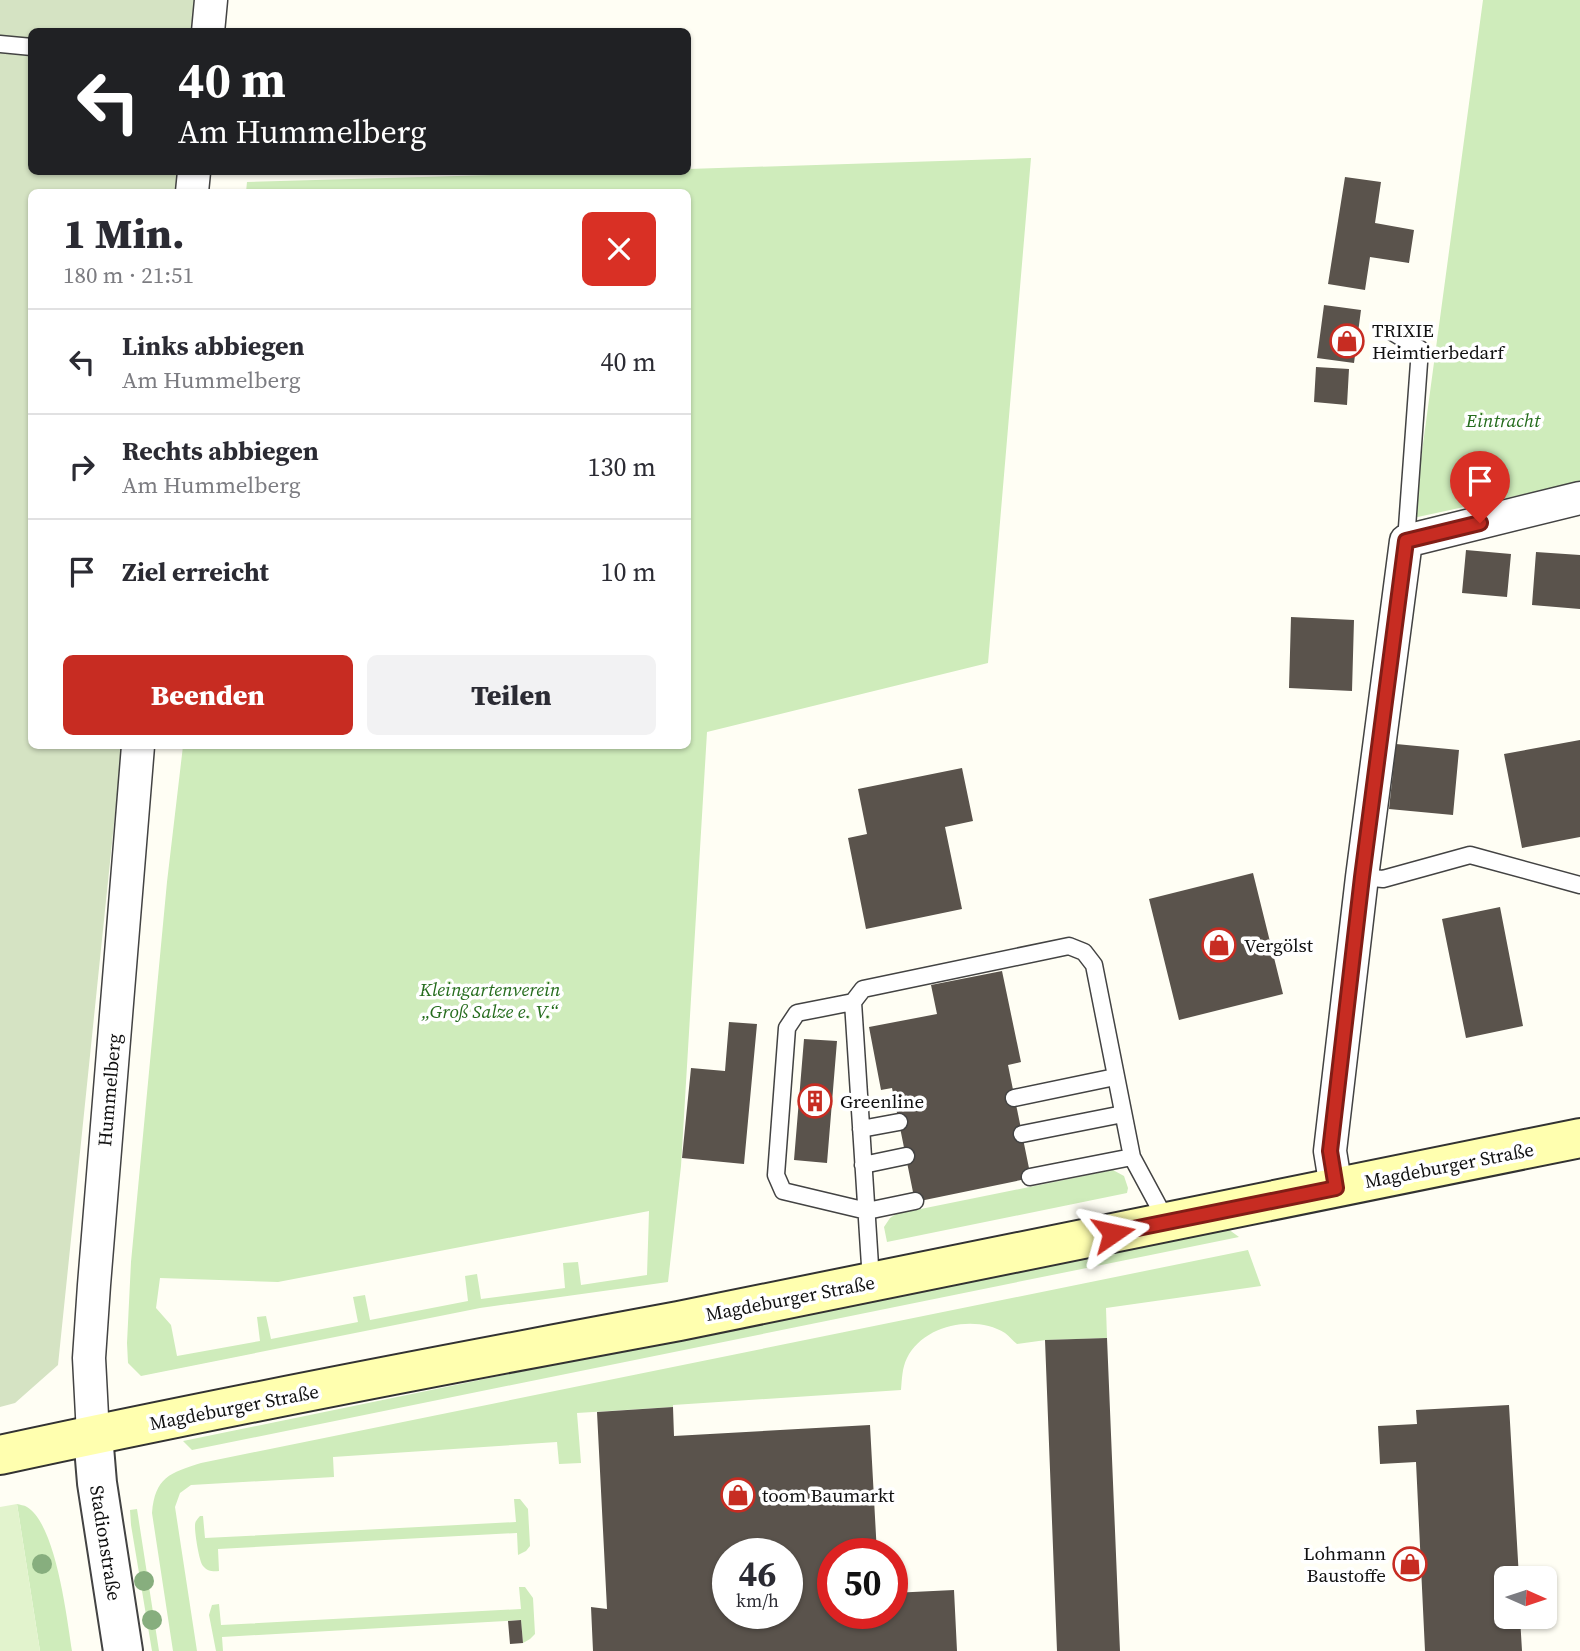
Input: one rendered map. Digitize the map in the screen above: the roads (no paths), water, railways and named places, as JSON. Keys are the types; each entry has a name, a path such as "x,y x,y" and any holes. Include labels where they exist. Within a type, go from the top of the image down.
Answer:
{"main road":[{"name":"Magdeburger Straße","path":"0,1455 1580,1138"}],"street":[{"path":"208,28 211,0"},
{"path":"1336,1188 1330,1151 1362,877 1406,541 1580,498"},
{"name":"Hummelberg","path":"93,1435 89,1358 138,749"},
{"name":"Stadionstraße","path":"93,1435 99,1498 123,1651"}],"lane":[{"path":"0,44 28,47"},
{"path":"1392,332 1420,349 1406,541"},
{"path":"1362,877 1383,879 1470,855 1580,885"},
{"path":"871,1282 853,1002 863,989 1069,946 1084,952 1094,965 1132,1157 1167,1222"},
{"path":"853,1002 797,1013 787,1028 776,1175 783,1191 867,1211 915,1201"},
{"path":"1014,1098 1115,1077"},
{"path":"1022,1134 1123,1114"},
{"path":"861,1129 899,1122"},
{"path":"863,1165 906,1156"},
{"path":"1030,1177 1132,1157"}],"place":[{"name":"TRIXIE Heimtierbedarf","path":"1347,341"},
{"name":"Vergölst","path":"1219,945"},
{"name":"Greenline","path":"815,1101"},
{"name":"toom Baumarkt","path":"738,1495"},
{"name":"Lohmann Baustoffe","path":"1410,1564"}],"park label":[{"name":"Eintracht","path":"1503,420"},
{"name":"Kleingartenverein „Groß Salze e. V.“","path":"490,1000"}]}
